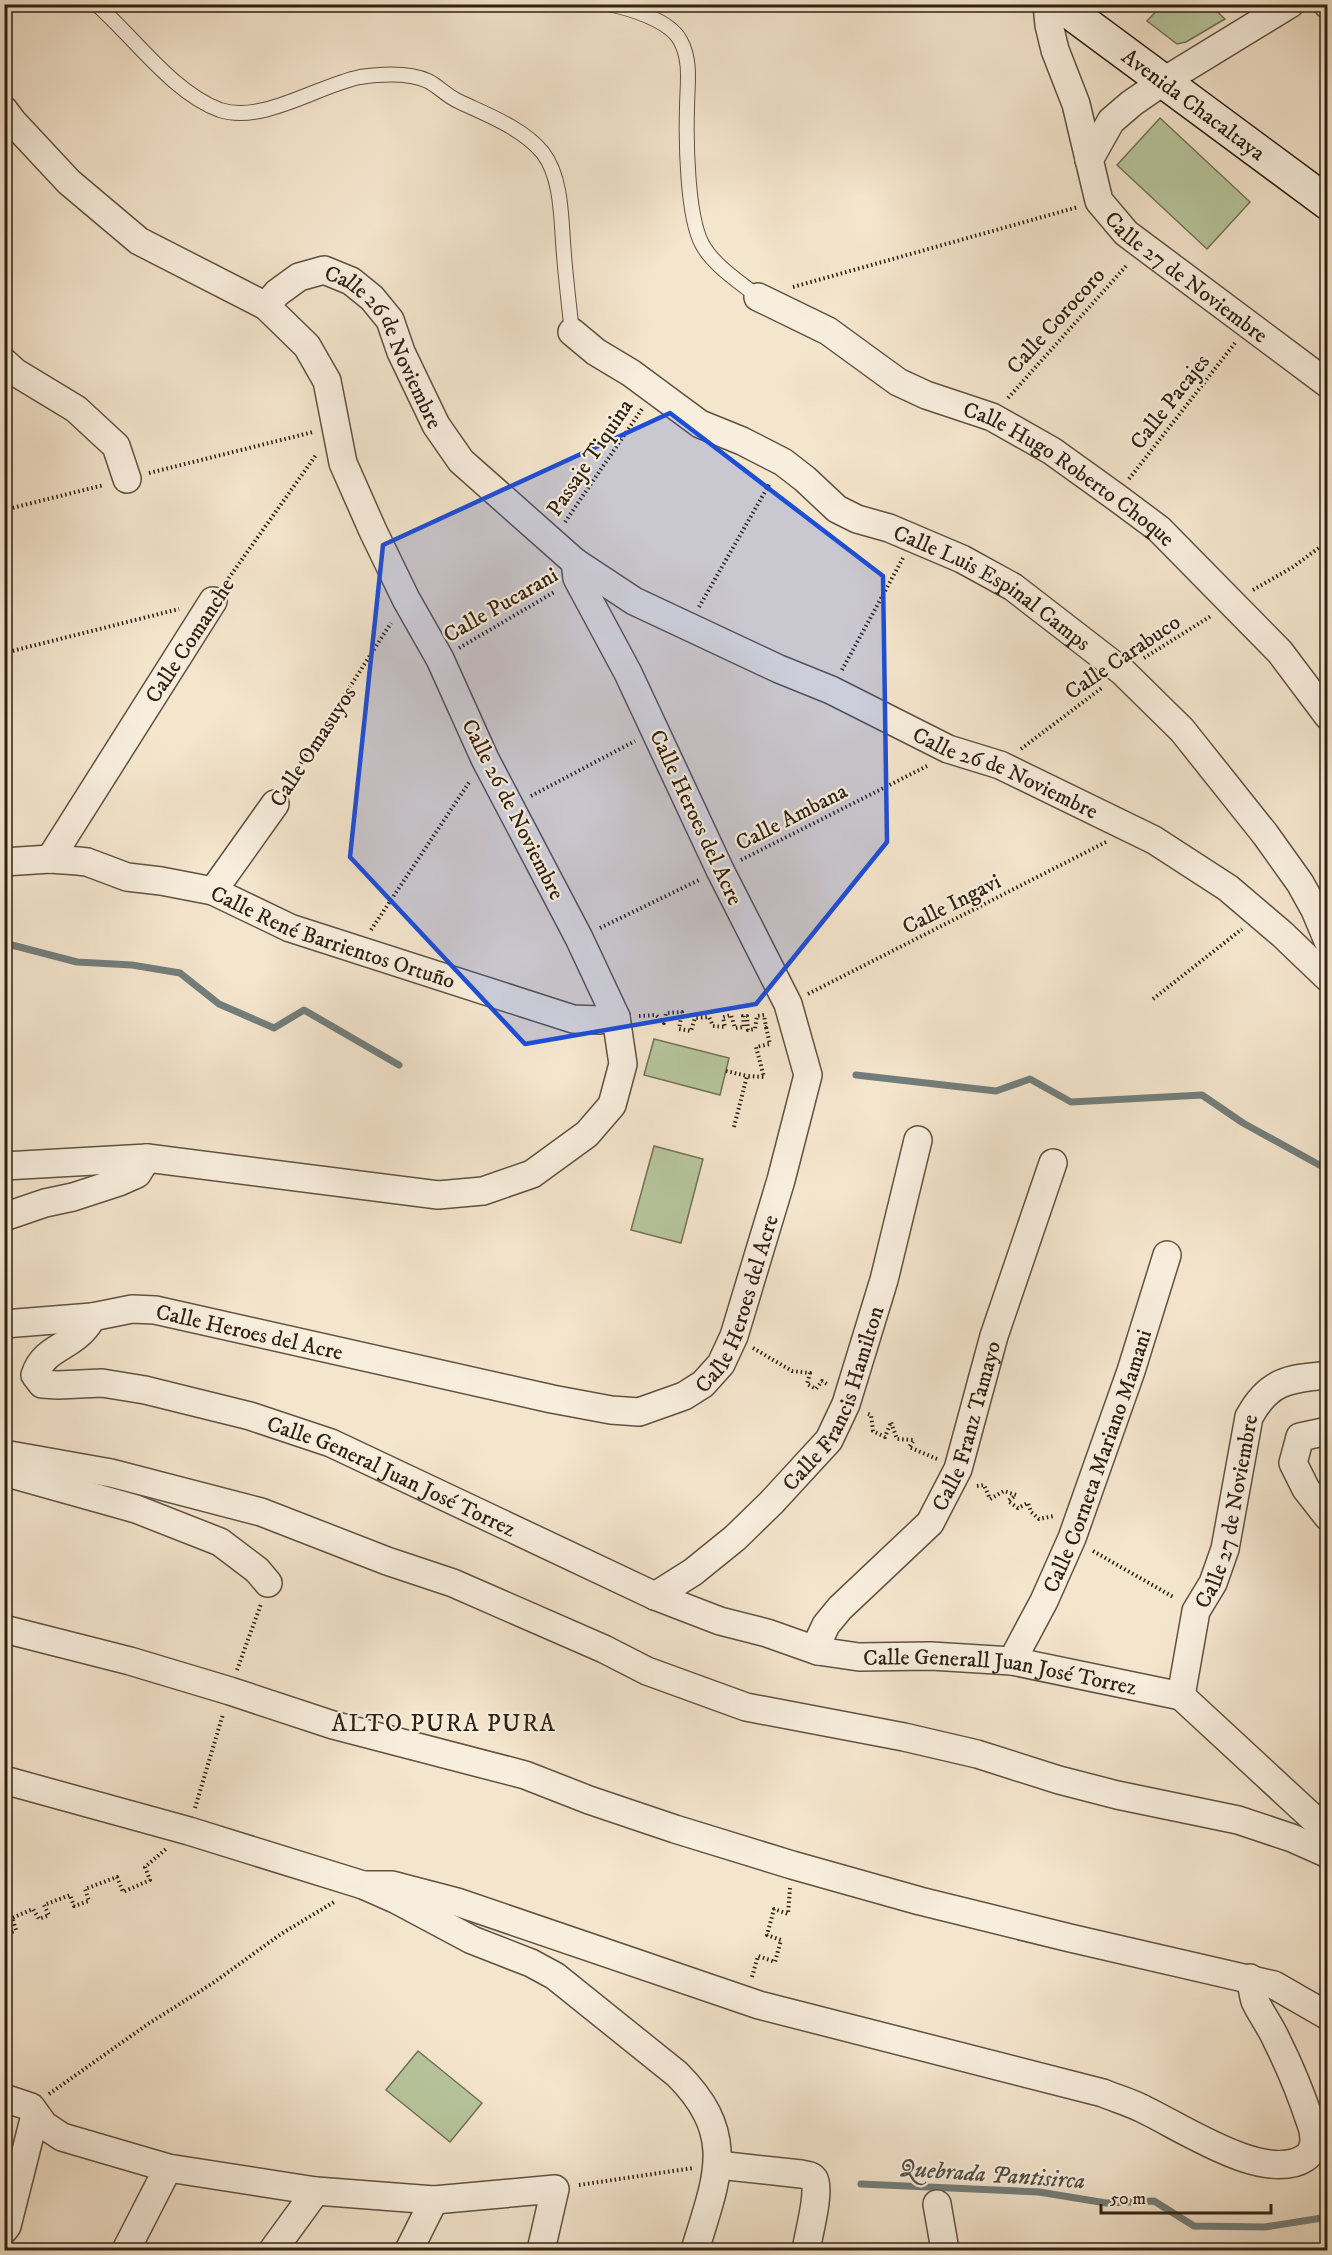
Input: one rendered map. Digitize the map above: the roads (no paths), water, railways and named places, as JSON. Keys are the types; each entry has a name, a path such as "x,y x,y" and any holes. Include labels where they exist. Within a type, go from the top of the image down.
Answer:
{"street":[{"name":"Calle 27 de Noviembre","path":"1047,4 1051,33 1076,104 1099,201 1126,233 1328,384"},
{"name":"Avenida Chacaltaya","path":"1059,4 1328,203"},
{"path":"1089,160 1112,121 1132,103 1290,4"},
{"path":"4,110 69,182 139,241 266,306"},
{"name":"Calle 26 de Noviembre","path":"4,1166 147,1158 438,1195 483,1191 532,1174 587,1134 612,1105 623,1064 616,1017 579,938 485,759 440,659 406,599 373,531 343,463 327,381 307,346 266,306 277,293 299,277 324,270 351,281 372,298 390,320 401,352 436,425 461,461 551,542 576,570 634,601 779,669 831,690 948,748 1000,765 1154,840 1228,888 1328,978"},
{"name":"Calle Hugo Roberto Choque","path":"758,297 828,331 898,382 992,417 1052,451 1116,497 1159,529 1280,652 1328,716"},
{"name":"Calle Luis Espinal Camps","path":"572,332 596,352 631,372 700,424 742,441 783,462 837,509 962,559 1013,586 1123,672 1182,730 1265,834 1300,883 1328,941"},
{"path":"4,362 15,372 76,409 116,446 127,479"},
{"name":"Calle Heroes del Acre","path":"4,1324 92,1317 132,1309 155,1310 552,1400 611,1410 639,1412 684,1396 703,1384 721,1364 734,1336 781,1180 808,1075 788,1004 720,870 656,730 576,570"},
{"name":"Calle Comanche","path":"50,860 213,601"},
{"name":"Calle Omasuyos","path":"213,891 275,804"},
{"name":"Calle René Barrientos Ortuño","path":"4,862 50,860 87,862 127,877 213,891 291,928 573,1018 599,1020 616,1017"},
{"name":"Calle Francis Hamilton","path":"655,1596 693,1572 735,1538 829,1440 846,1404 884,1280 918,1140"},
{"path":"4,1217 119,1182 137,1174 147,1158"},
{"name":"Calle Franz Tamayo","path":"818,1651 818,1642 826,1625 840,1608 930,1523 958,1469 994,1336 1053,1162"},
{"name":"Calle Corneta Mariano Mamani","path":"1012,1661 1044,1601 1072,1538 1131,1371 1167,1255"},
{"name":"Calle General Juan José Torrez","path":"92,1317 84,1329 51,1352 39,1364 35,1375 42,1383 58,1385 102,1383 145,1390 250,1416 331,1443 655,1596 720,1622 767,1633 818,1651"},
{"name":"Calle 27 de Noviembre","path":"1181,1696 1196,1611 1213,1583 1225,1549 1249,1417 1258,1400 1281,1384 1296,1378 1328,1375"},
{"path":"1328,1431 1300,1437 1293,1463 1306,1489 1328,1517"},
{"path":"4,1454 111,1473 261,1512 387,1561 453,1583 604,1649 647,1671 746,1707 904,1737 977,1754 1059,1780 1117,1795 1238,1820 1292,1838 1328,1854"},
{"path":"4,1472 136,1509 220,1542 257,1570 268,1583"},
{"path":"4,1629 130,1661 333,1725 525,1775 589,1800 675,1829 920,1901 1274,1985 1328,2016"},
{"name":"Calle Generall Juan José Torrez","path":"818,1651 859,1657 931,1656 1012,1661 1181,1696"},
{"path":"1181,1696 1328,1832"},
{"path":"4,1780 189,1830 363,1885 406,1904 472,1940 531,1963 555,1976 677,2074 691,2088 714,2127 718,2165 710,2203 695,2250"},
{"path":"363,1885 392,1885 457,1902 759,2005 1103,2093 1140,2108 1247,2160 1274,2166 1294,2164 1308,2157 1313,2149 1314,2136 1311,2122 1293,2073 1256,2001 1250,1978"},
{"path":"4,2098 62,2137 168,2168 316,2191 434,2200 555,2189 541,2250"},
{"path":"5,2227 23,2110"},
{"path":"718,2165 812,2177 816,2181 816,2195 806,2250"},
{"path":"126,2250 168,2168"},
{"path":"273,2250 316,2191"},
{"path":"409,2250 434,2200"},
{"path":"937,2204 945,2250"}],"lane":[{"path":"96,4 165,74 203,102 222,110 258,112 359,77 401,75 427,81 453,98 516,130 543,154 555,180 572,332"},
{"path":"608,4 642,12 680,38 686,54 688,75 688,167 695,227 702,245 712,258 758,297"}],"waterway":[{"path":"4,943 77,962 132,965 180,973 219,1004 274,1028 304,1010 399,1065"},
{"path":"856,1075 996,1091 1030,1079 1071,1102 1202,1095 1243,1123 1323,1167 1328,1167"},
{"name":"Quebrada Pantisirca","path":"861,2184 1039,2192 1106,2203 1154,2201 1194,2226 1265,2227 1328,2217"}],"district":[{"name":"ALTO PURA PURA","path":"444,1723"}]}
